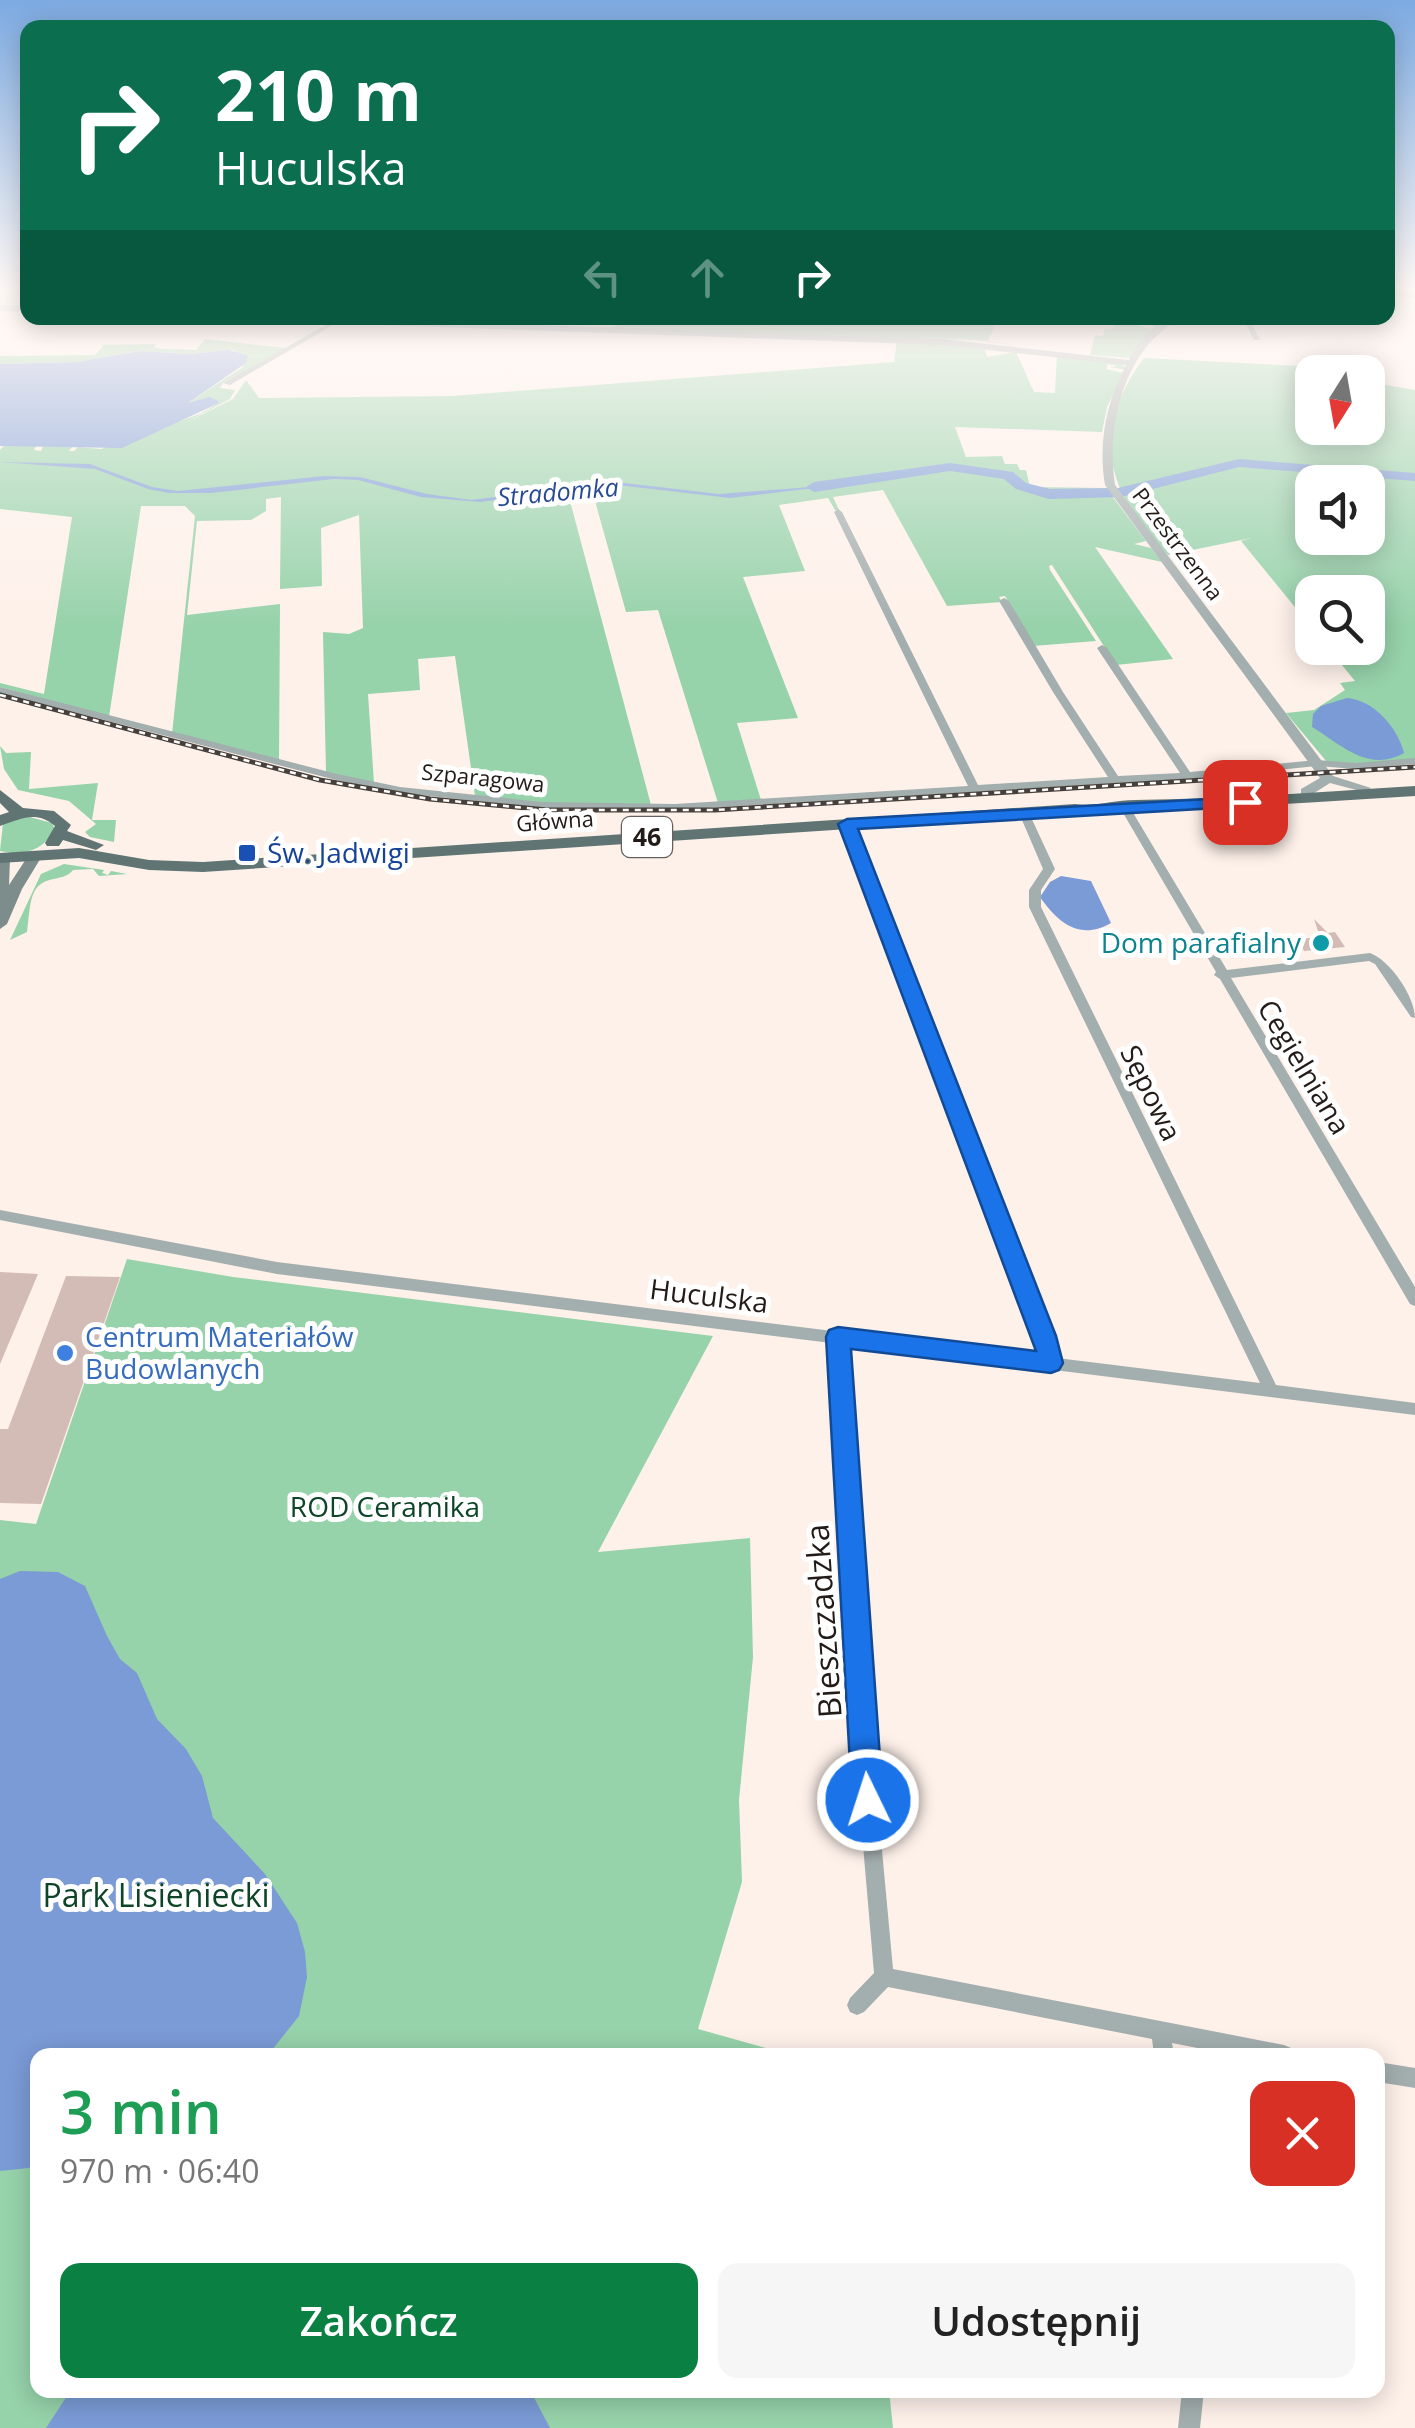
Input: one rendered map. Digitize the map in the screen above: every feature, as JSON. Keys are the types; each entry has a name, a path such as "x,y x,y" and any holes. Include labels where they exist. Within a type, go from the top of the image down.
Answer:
{"main road":[{"name":"Główna","path":"1159,804 1364,788 1415,788"},
{"name":"Główna","path":"35,856 79,853 150,865 203,868 218,864 1024,813 1093,812 1124,806 1415,788"},
{"name":"46","path":"0,794 18,812 44,812 56,817 63,825 60,834"},
{"path":"0,821 18,812"},
{"name":"Główna","path":"60,834 77,842 218,864"},
{"path":"0,924 7,899 15,894 35,856 60,834"},
{"name":"46","path":"2,866 35,856"},
{"path":"2,866 2,894 7,899"}],"street":[{"name":"Przestrzenna","path":"1116,402 1106,426 1110,486 1328,779"},
{"path":"838,512 975,790"},
{"path":"1004,601 1115,780"},
{"path":"1102,648 1187,776"},
{"name":"Szparagowa","path":"0,690 336,777 400,790 511,802 675,807 1187,776 1317,763 1356,766 1415,762"},
{"path":"1306,792 1328,779 1364,788"},
{"name":"Cegielniana","path":"1124,806 1220,976 1415,1300"},
{"name":"Sępowa","path":"1024,813 1049,869 1035,890 1035,907 1272,1393"},
{"path":"847,824 1044,1336 1051,1363"},
{"path":"1220,976 1370,957 1379,961 1415,1014"},
{"name":"Huculska","path":"0,1214 277,1268 1415,1410"},
{"name":"Bieszczadzka","path":"838,1337 865,1764 884,1978"},
{"path":"858,2005 884,1978 1247,2048"},
{"path":"1161,2032 1163,2048"},
{"path":"1385,2073 1415,2078"},
{"path":"1189,2428 1191,2398"}],"green space":[{"path":"224,402 181,425 226,402 1109,402 1102,432 955,427 966,457 1002,456 1005,464 1017,464 1020,470 1026,470 1030,487 1106,488 1146,541 1134,544 1151,548 1162,562 1095,547 1173,659 1116,665 1052,565 1050,570 1096,641 1033,646 1005,596 999,597 1002,602 947,606 883,490 833,497 839,510 828,498 779,505 805,571 743,577 798,718 737,723 761,800 718,803 658,610 626,612 595,501 570,501 651,805 542,803 475,796 455,656 418,659 420,690 368,694 374,783 326,773 323,632 349,634 363,628 359,515 321,528 322,586 280,589 281,497 266,499 266,511 251,520 197,521 187,615 280,604 279,762 172,734 195,516 185,506 141,506 109,717 0,687 0,683 44,694 72,517 0,509 0,450 4,446 36,446 34,450 41,451 43,446 72,447 69,451 78,447 101,449 200,414 217,404 188,403"},
{"path":"1120,402 1295,402 1295,445 1385,445 1385,402 1415,402 1415,759 1368,764 1327,762 1286,713 1314,710 1345,690 1340,683 1355,681 1342,665 1385,665 1385,575 1295,575 1295,607 1241,541 1251,538 1168,555 1147,532 1119,485 1111,437"},
{"path":"0,746 6,753 31,752 29,789 98,783 92,820 116,820 114,842 90,837 85,832 96,824 69,801 18,790 4,769"},
{"path":"26,816 52,823 55,829 32,850 0,851 3,823"},
{"path":"64,864 104,870 102,873 108,875 111,871 127,874 99,876 93,869 73,870 45,882 32,898 27,932 10,940 41,874"},
{"path":"127,1259 233,1277 713,1336 598,1552 750,1538 753,1657 739,1800 742,1882 698,2029 766,2048 30,2048 30,2398 890,2398 893,2428 0,2428 0,1520 36,1524"}],"water":[{"path":"0,402 218,402 122,448 0,446"},
{"path":"0,462 90,464 152,487 178,491 324,476 360,477 427,494 471,500 616,482 719,494 848,484 730,498 617,485 480,502 421,497 358,480 334,479 211,493 169,493 95,469"},
{"path":"1347,698 1366,704 1383,717 1404,753 1379,760 1367,758 1312,727 1313,714 1321,706"},
{"path":"1061,876 1091,881 1111,923 1080,930 1054,915 1040,897 1050,882"},
{"path":"20,1571 58,1572 85,1586 120,1659 137,1673 157,1719 186,1749 202,1776 213,1818 265,1874 297,1923 307,1977 299,2016 274,2048 30,2048 30,2167 0,2171 0,1579"},
{"path":"66,2398 534,2398 550,2428 46,2428"}],"building":[{"name":"Dom parafialny","path":"1314,919 1328,933 1335,932 1345,947 1304,951 1298,939 1320,937"},
{"name":"Centrum Materiałów Budowlanych","path":"0,1272 38,1274 0,1364"},
{"name":"Centrum Materiałów Budowlanych","path":"66,1276 120,1277 41,1504 0,1503 0,1429 8,1429"}],"waterway":[{"name":"Stradomka","path":"1121,492 1239,463 1415,477"},
{"name":"Stradomka","path":"814,487 950,467 1008,475 1021,486 1049,494 1116,492"}],"railway":[{"path":"0,695 320,780 430,799 547,810 715,810 1415,767"}],"place":[{"name":"Św. Jadwigi","path":"247,853"},
{"name":"Dom parafialny","path":"1321,943"},
{"name":"Centrum Materiałów Budowlanych","path":"65,1353"}],"route":[{"path":"868,1800 838,1337 1051,1363 1044,1336 847,824 1093,812 1151,804 1245,802"}],"park label":[{"name":"ROD Ceramika","path":"385,1507"},
{"name":"Park Lisieniecki","path":"156,1896"}]}
